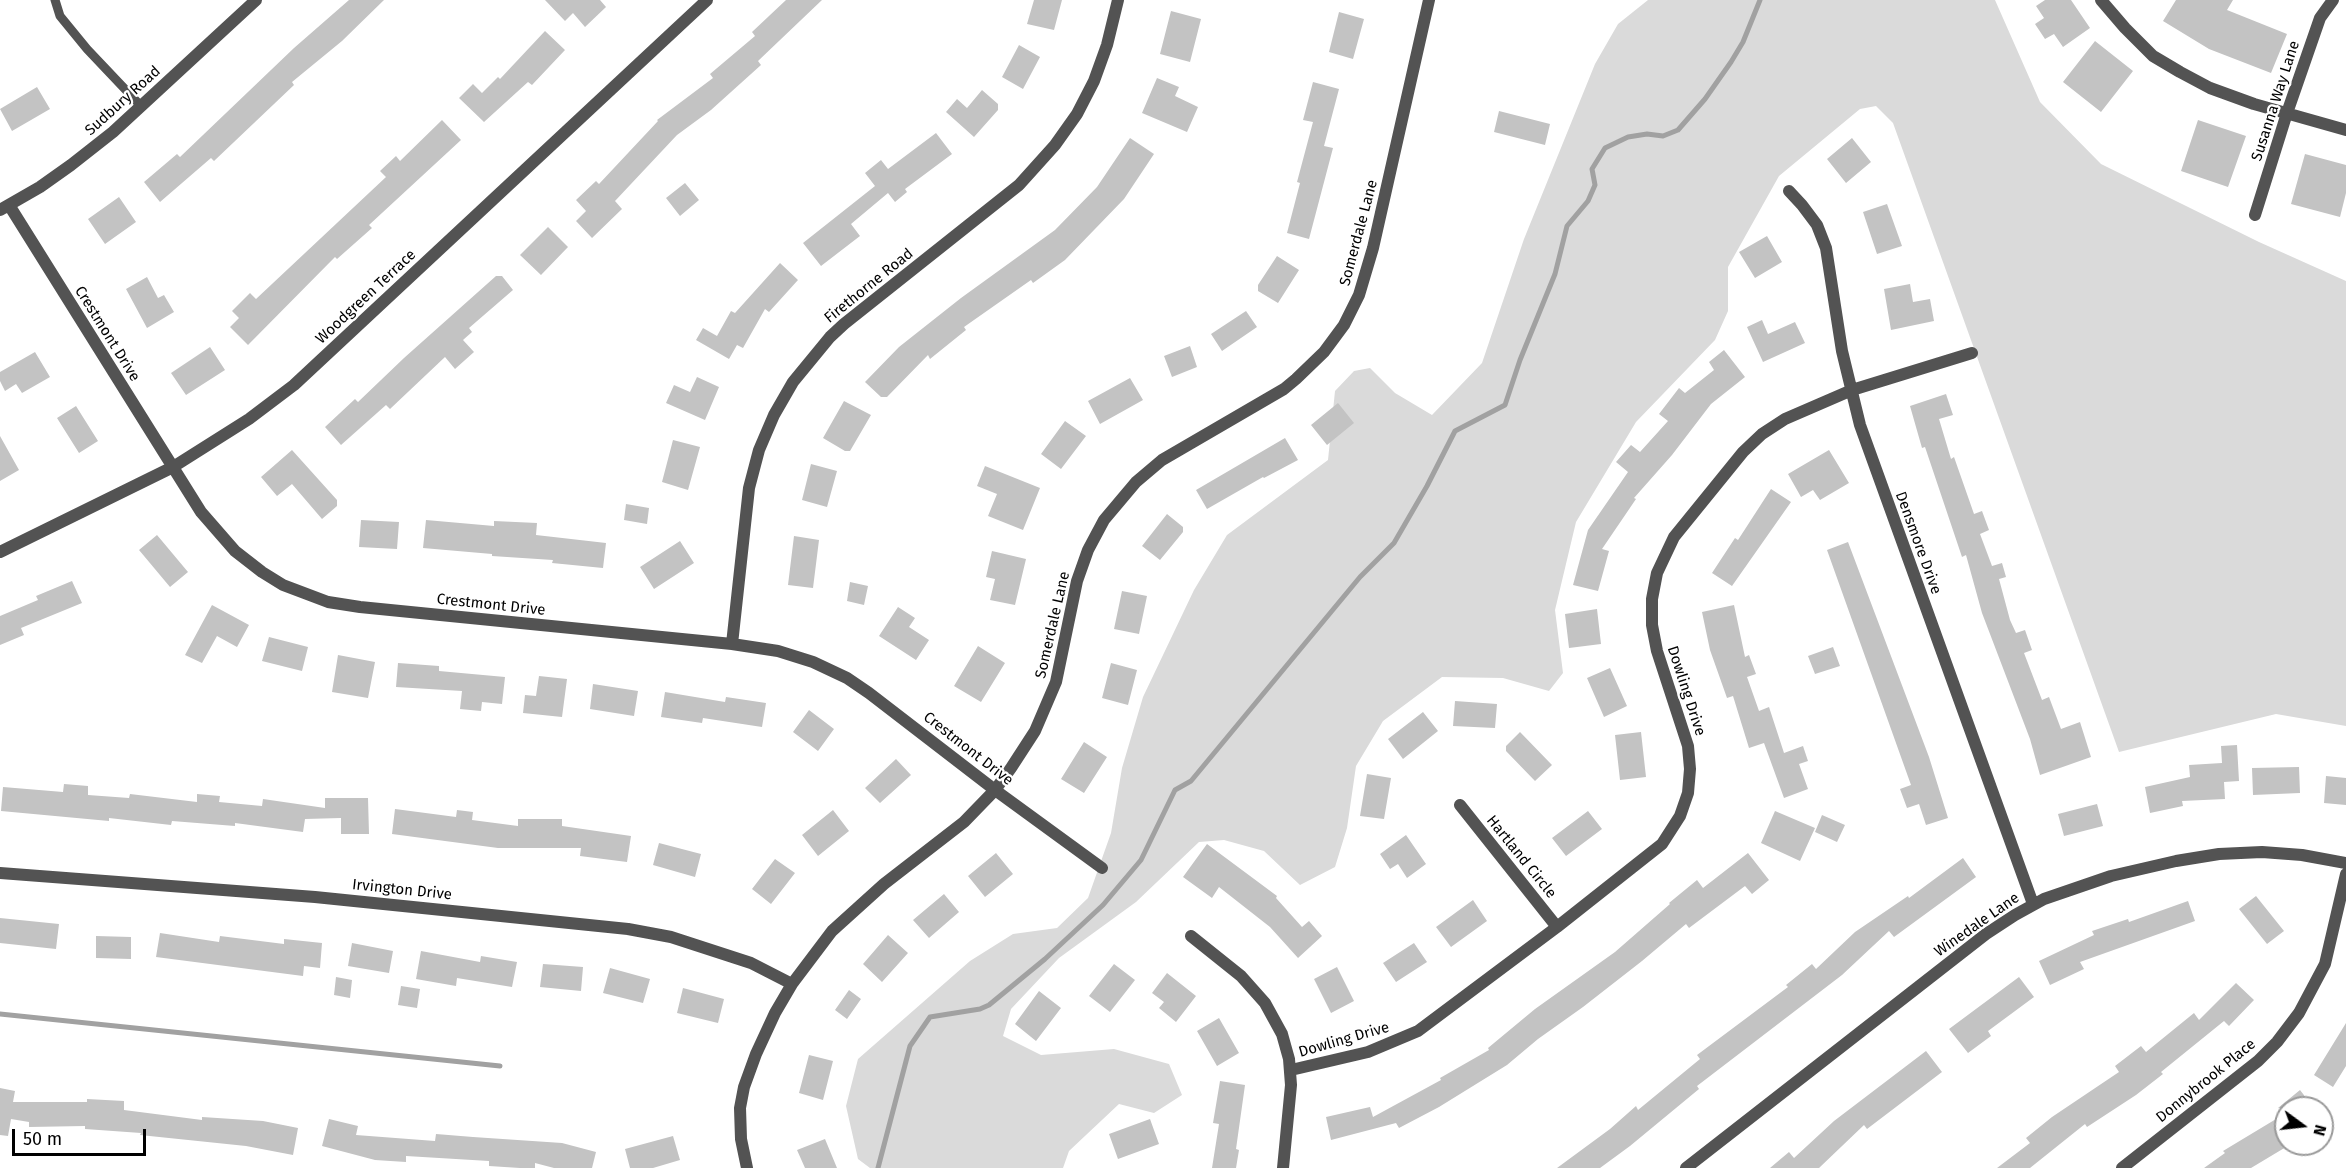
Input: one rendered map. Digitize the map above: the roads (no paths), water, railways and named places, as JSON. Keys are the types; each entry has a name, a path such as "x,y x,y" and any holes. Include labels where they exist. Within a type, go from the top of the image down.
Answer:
{"street":[{"name":"Sudbury Road","path":"4,207 71,165 141,106 256,0"},
{"name":"Woodgreen Terrace","path":"0,552 173,467 249,419 294,385 707,0"},
{"name":"Firethorne Road","path":"732,644 748,488 759,450 774,415 793,382 837,331 1019,185 1055,145 1077,114 1094,81 1107,45 1118,0"},
{"name":"Somerdale Lane","path":"747,1168 741,1138 740,1108 744,1087 775,1012 816,951 847,916 964,822 995,790 1035,731 1045,711 1061,664 1082,565 1088,550 1111,512 1136,482 1162,460 1284,389 1324,352 1344,325 1359,296 1373,248 1429,0"},
{"path":"2101,0 2153,56 2210,87 2346,130"},
{"name":"Susanna Way Lane","path":"2255,215 2320,18 2333,0"},
{"name":"Densmore Drive","path":"1789,191 1816,225 1826,248 1842,351 1860,425 2033,904"},
{"name":"Crestmont Drive","path":"4,207 201,512 235,551 283,585 328,602 360,607 732,644 778,651 813,662 847,678 869,693 995,790 1102,868"},
{"name":"Dowling Drive","path":"1291,1070 1368,1052 1410,1035 1448,1010 1662,844 1680,816 1688,793 1690,770 1688,746 1657,651 1652,626 1652,599 1657,573 1667,549 1743,452 1762,434 1785,419 1852,390 1972,353"},
{"name":"Hartland Circle","path":"1460,806 1557,927"},
{"name":"Winedale Lane","path":"1686,1168 1986,934 2033,904 2059,892 2111,876 2219,854 2262,852 2302,855 2346,863"},
{"name":"Irvington Drive","path":"0,873 315,897 628,929 671,937 751,963 792,984"},
{"name":"Donnybrook Place","path":"2122,1168 2258,1060 2277,1042 2299,1013 2325,964 2346,874"},
{"path":"1191,936 1241,976 1265,1003 1282,1034 1291,1070 1283,1168"}],"lane":[{"path":"55,0 60,16 87,49 141,106"}],"waterway":[{"path":"878,1168 910,1046 930,1017 980,1009 989,1005 1045,959 1103,905 1141,860 1175,790 1191,781 1360,577 1394,543 1455,431 1505,405 1520,360 1555,274 1567,226 1588,201 1595,185 1592,169 1605,148 1628,137 1647,134 1663,136 1678,130 1705,99 1731,62 1743,42 1760,0"},
{"path":"0,1014 500,1066"}]}
